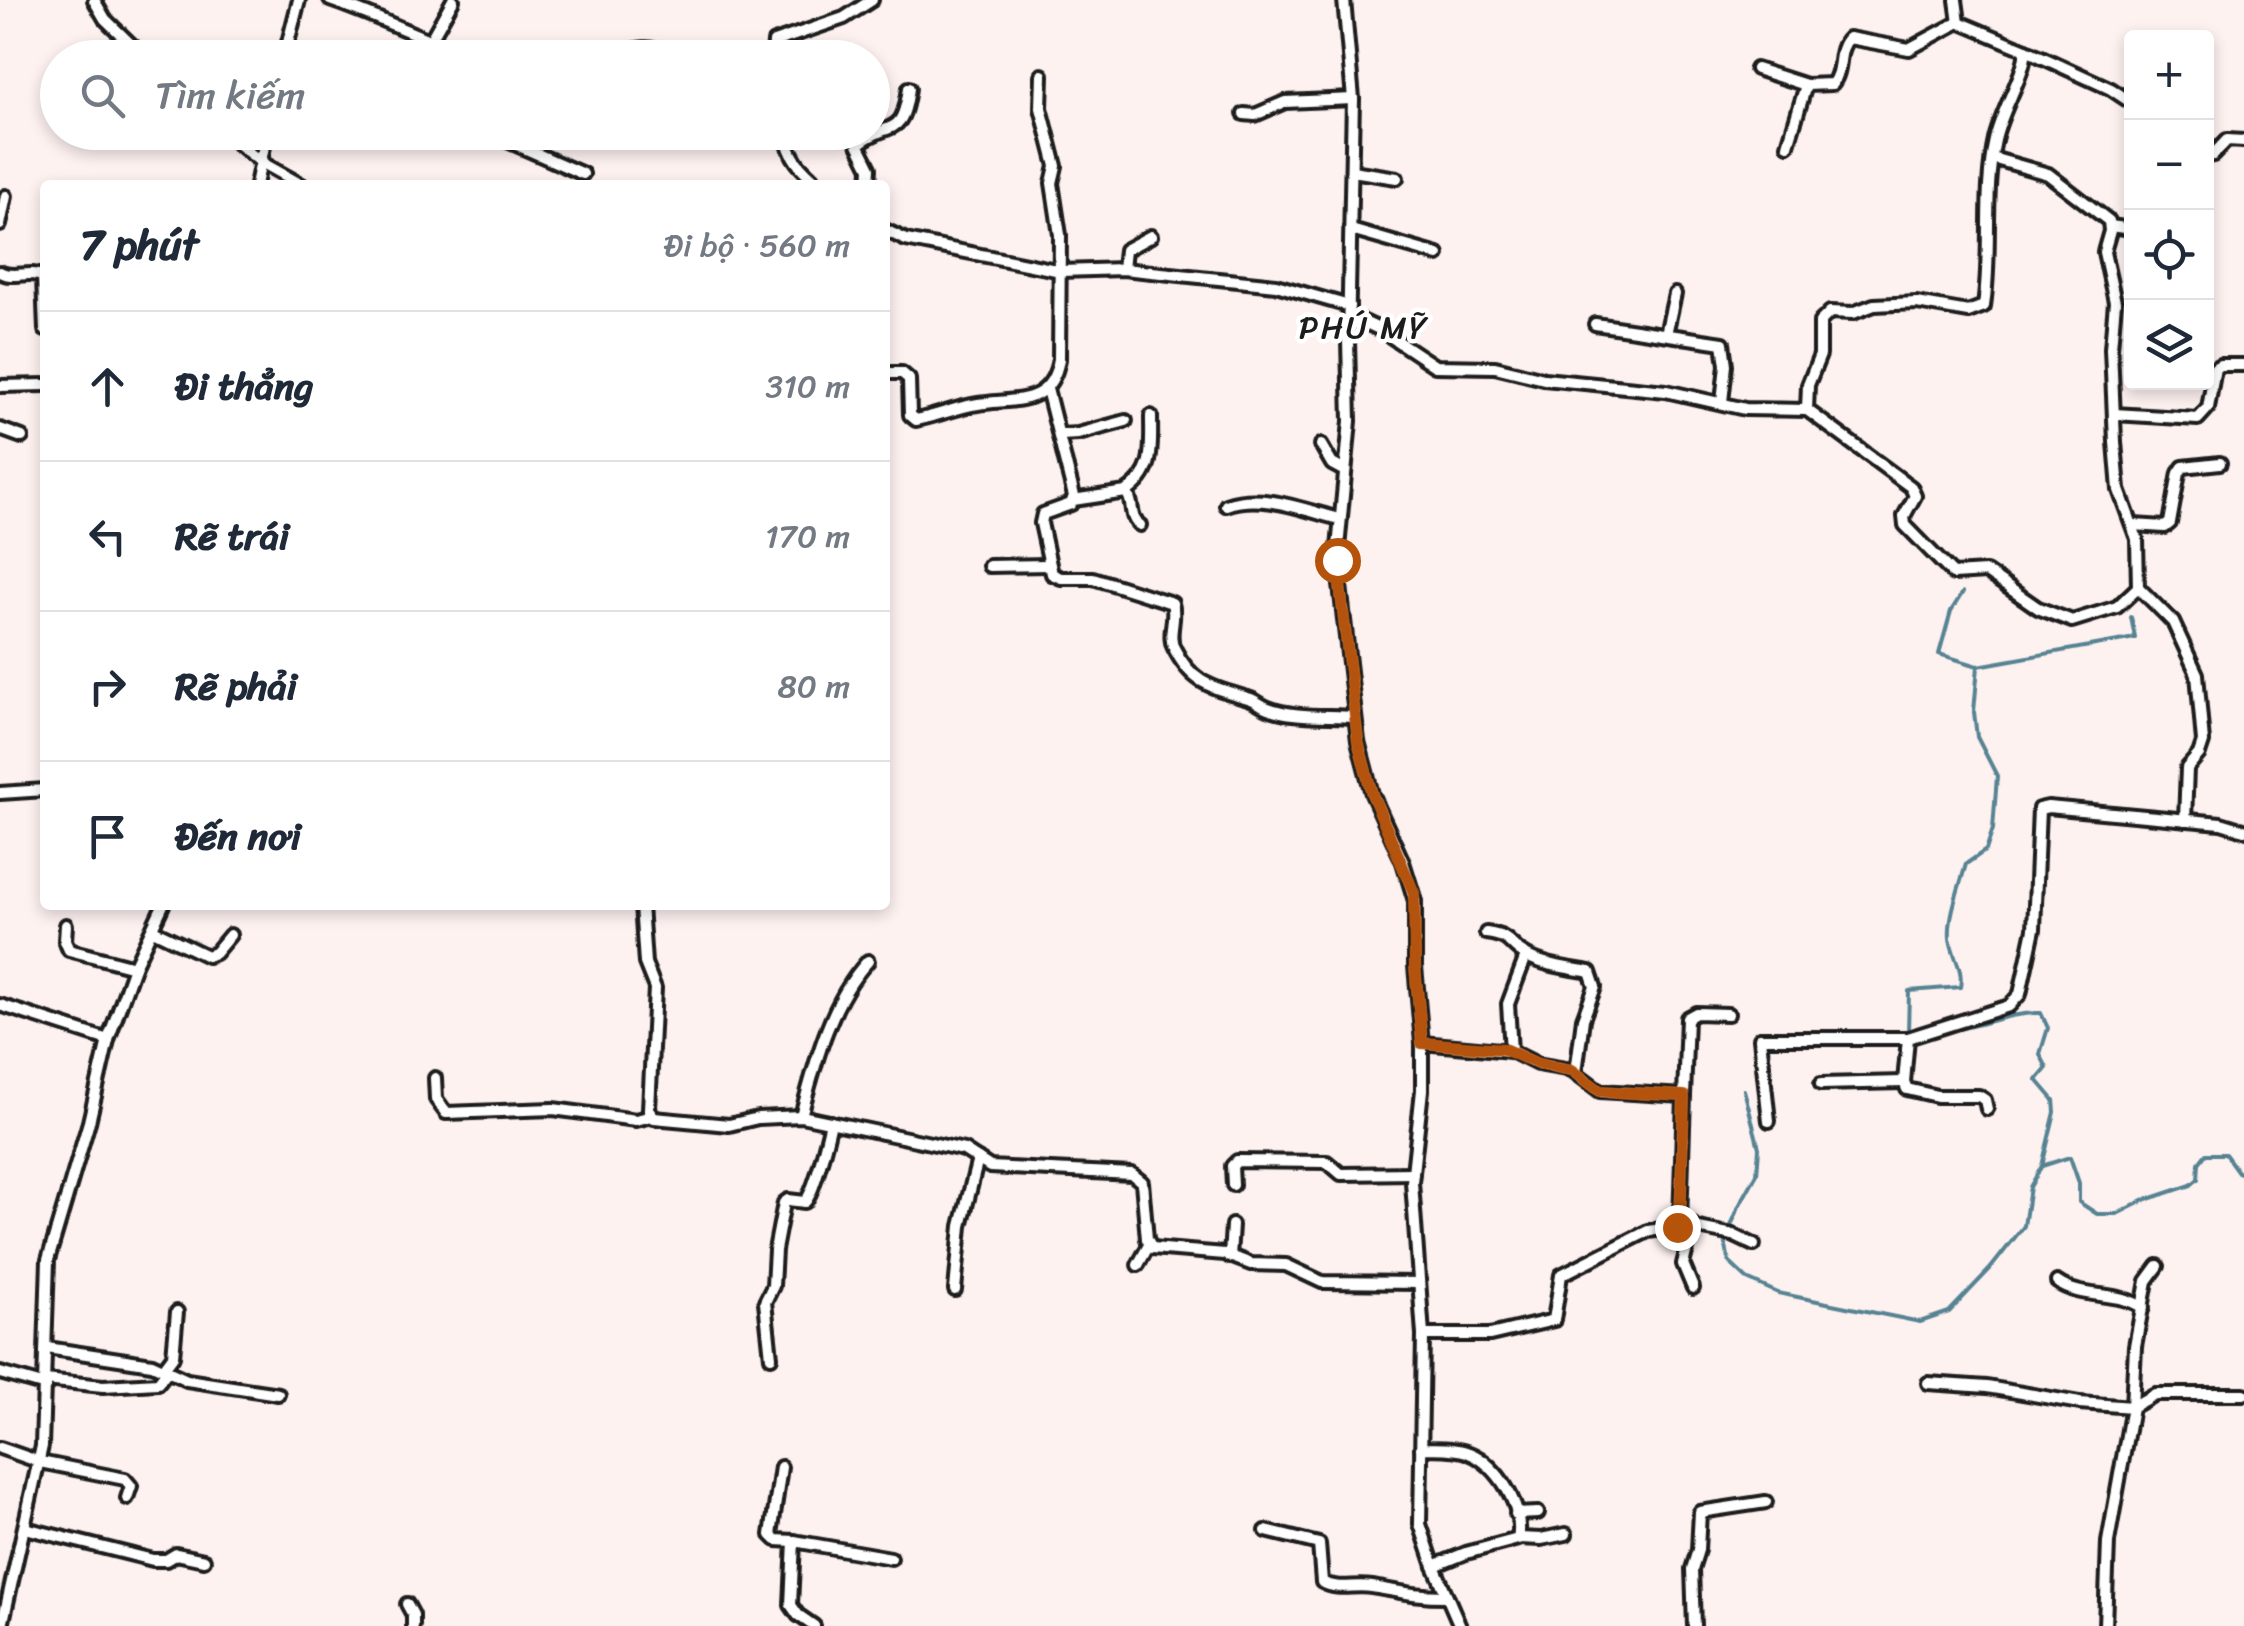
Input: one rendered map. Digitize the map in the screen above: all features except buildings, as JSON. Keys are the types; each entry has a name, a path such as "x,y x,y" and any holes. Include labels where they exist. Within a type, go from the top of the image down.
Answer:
{"street":[{"path":"94,0 127,40"},
{"path":"289,40 299,0"},
{"path":"330,0 428,40"},
{"path":"431,40 453,0"},
{"path":"780,40 844,18 872,0"},
{"path":"1344,0 1352,99 1350,422 1337,560 1353,717 1372,794 1414,893 1422,1043 1422,1090 1413,1174 1423,1335 1421,1529 1460,1626"},
{"path":"1956,0 1959,22"},
{"path":"1959,22 2124,97"},
{"path":"1756,69 1806,85 1835,81 1842,46 1849,38 1909,48 1959,22"},
{"path":"1806,410 1808,385 1820,355 1820,322 1830,312 1917,304 1968,312 1984,306 1992,158 2007,100 2023,67 2026,50"},
{"path":"1042,74 1041,108 1056,166 1052,184 1059,218 1061,271 1060,359 1047,389 1073,500"},
{"path":"1788,145 1806,85"},
{"path":"890,128 900,123 905,113 909,88"},
{"path":"1244,114 1256,116 1285,102 1352,99"},
{"path":"2214,153 2224,141 2244,141"},
{"path":"245,150 293,180"},
{"path":"257,180 262,150"},
{"path":"528,150 583,174"},
{"path":"790,150 793,160 815,180"},
{"path":"861,150 870,168 869,180"},
{"path":"1992,158 2048,174 2101,213 2110,226 2124,228"},
{"path":"1352,171 1397,178"},
{"path":"0,225 6,196"},
{"path":"2110,226 2104,252 2115,302 2111,348 2119,490 2137,539 2138,587 2173,622 2197,674 2203,742 2199,754 2186,768 2185,820"},
{"path":"1351,230 1438,255"},
{"path":"890,232 906,240 1061,271 1123,269 1276,285 1349,310 1435,366 1495,368 1544,378 1666,391 1746,409 1806,410 1911,487 1915,496 1904,516 1905,524 1953,574 1986,572 2038,608 2072,621 2117,606 2138,587"},
{"path":"1123,269 1124,250 1152,236"},
{"path":"0,272 40,275"},
{"path":"1666,334 1675,294"},
{"path":"1594,324 1723,343 1726,365 1722,402"},
{"path":"2114,414 2198,419 2208,408 2215,368 2244,365"},
{"path":"890,373 902,373 909,379 910,414 916,420 978,404 1018,401 1047,389"},
{"path":"0,386 40,385"},
{"path":"1152,416 1148,472 1142,482 1126,492 1073,500 1043,514 1048,565 1056,576 1093,578 1172,603 1173,646 1190,674 1204,684 1256,700 1270,709 1353,717"},
{"path":"1060,434 1078,434 1126,421"},
{"path":"0,429 22,436"},
{"path":"1321,445 1332,464 1345,471"},
{"path":"2134,525 2170,524 2183,467 2220,463"},
{"path":"1126,492 1131,497 1133,518 1140,526"},
{"path":"1226,505 1246,498 1340,519"},
{"path":"989,566 1048,565"},
{"path":"0,793 40,790"},
{"path":"1769,1121 1760,1038 1908,1038 1995,1011 2018,997 2034,930 2039,809 2185,820 2233,825 2244,830"},
{"path":"2,1626 40,1462 48,1260 89,1122 108,1040 134,968 161,910"},
{"path":"641,910 645,963 654,988 649,1109 652,1116"},
{"path":"66,925 69,950 134,968"},
{"path":"153,930 207,956 215,954 230,935"},
{"path":"1486,933 1508,938 1526,956 1593,976 1576,1072"},
{"path":"1511,1051 1508,1004 1526,956"},
{"path":"802,1116 813,1071 838,1004 868,961"},
{"path":"0,1005 108,1040"},
{"path":"1680,1224 1687,1018 1696,1013 1728,1014"},
{"path":"1908,1038 1904,1082 1907,1089 1979,1096 1985,1100 1987,1110"},
{"path":"1422,1043 1511,1051 1538,1064 1576,1072 1600,1091 1684,1096"},
{"path":"435,1078 436,1099 446,1112 569,1110 640,1120 652,1116 729,1125 758,1118 802,1116 964,1150 985,1166 1132,1174 1142,1182 1149,1245 1138,1265"},
{"path":"1821,1084 1904,1082"},
{"path":"770,1357 765,1302 773,1286 784,1204 810,1198 831,1122"},
{"path":"955,1290 961,1226 978,1160"},
{"path":"1233,1185 1232,1166 1237,1162 1328,1162 1342,1174 1413,1174"},
{"path":"1423,1335 1490,1335 1554,1320 1560,1274 1648,1231 1680,1224 1733,1235 1754,1245"},
{"path":"1230,1257 1232,1225"},
{"path":"1693,1226 1683,1264 1693,1288"},
{"path":"1149,1245 1225,1254 1251,1264 1290,1266 1322,1282 1419,1283"},
{"path":"2104,1626 2108,1542 2132,1407 2135,1346 2147,1281 2158,1266"},
{"path":"2057,1282 2068,1290 2128,1300 2143,1308"},
{"path":"0,1373 46,1383 158,1383 173,1356 178,1312"},
{"path":"47,1348 166,1369 187,1380 278,1394"},
{"path":"1928,1382 2132,1407 2156,1394 2244,1394"},
{"path":"0,1448 40,1462 125,1479 131,1486 127,1498"},
{"path":"1421,1448 1463,1450 1489,1464 1509,1493 1519,1538"},
{"path":"781,1467 771,1535 776,1540 891,1558"},
{"path":"1694,1626 1692,1569 1698,1550 1700,1512 1766,1502"},
{"path":"1516,1514 1538,1513"},
{"path":"25,1528 153,1560 166,1560 176,1554 204,1560"},
{"path":"1266,1531 1319,1544 1322,1582 1330,1586 1370,1586 1407,1596 1447,1596"},
{"path":"1434,1566 1519,1538 1566,1534"},
{"path":"794,1541 791,1604 798,1615 814,1626"},
{"path":"407,1604 413,1626"}],"waterway":[{"path":"1963,592 1951,611 1939,654 1978,666 2135,638 2131,617"},
{"path":"1913,1033 1908,1033 1909,991 1960,987 1950,938 1953,910 1966,864 1986,850 1993,829 1997,776 1977,737 1974,712 1978,666"},
{"path":"1942,1031 2041,1013 2048,1028 2040,1054 2047,1068 2037,1080 2054,1100 2055,1112 2042,1166"},
{"path":"1744,1090 1759,1148 1757,1174 1725,1241 1729,1262 1747,1279 1778,1293 1920,1322 1949,1312 2024,1226 2030,1187 2042,1166 2070,1157 2079,1183 2079,1202 2097,1214 2117,1214 2191,1185 2198,1179 2199,1163 2206,1154 2225,1154 2244,1174"}],"district":[{"name":"PHÚ MỸ","path":"1364,327"}],"route":[{"path":"1337,560 1358,741 1372,794 1414,893 1422,1043 1504,1049 1546,1067 1572,1070 1600,1091 1684,1096 1677,1227"}]}
